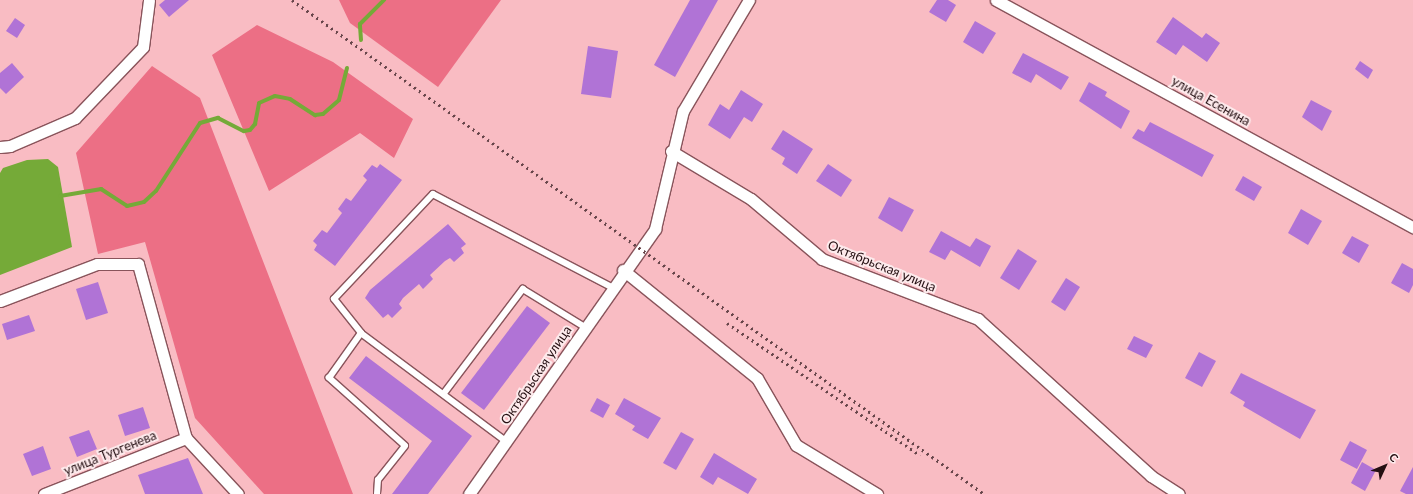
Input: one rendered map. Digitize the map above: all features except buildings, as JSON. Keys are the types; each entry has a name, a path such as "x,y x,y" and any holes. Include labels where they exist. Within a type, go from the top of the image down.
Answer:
{"street":[{"path":"0,146 10,146 75,118 143,47 149,0"},
{"path":"671,151 683,111 749,0"},
{"name":"улица Есенина","path":"996,0 1413,227"},
{"name":"Октябрьская улица","path":"469,494 508,442 623,270 655,229 671,151 751,199 822,259 978,319 1151,476 1179,494"},
{"path":"0,301 97,264 138,264 186,438 238,494"},
{"path":"623,270 757,378 796,445 877,494"},
{"name":"улица Тургенева","path":"44,494 186,438"}],"lane":[{"path":"508,442 445,392 361,333 334,299 433,194 612,287"},
{"path":"445,392 523,289 585,327"},
{"path":"361,333 329,378 405,446 378,480 377,494"}],"shaded area":[{"path":"339,0 501,0 438,87 350,23"},
{"path":"257,25 333,62 413,119 394,158 360,133 269,191 212,55"},
{"path":"152,66 200,98 353,494 264,494 195,418 145,242 98,254 76,153"},
{"path":"48,159 58,167 72,247 0,275 0,173 3,168 27,160"}],"waterway":[{"path":"361,40 360,24 384,0"},
{"path":"60,196 101,189 127,206 144,202 156,191 200,123 218,118 244,131 250,130 255,124 259,103 275,96 290,99 315,115 323,114 339,100 347,68"}],"railway":[{"path":"292,0 984,494"},
{"path":"727,323 920,455"}]}
